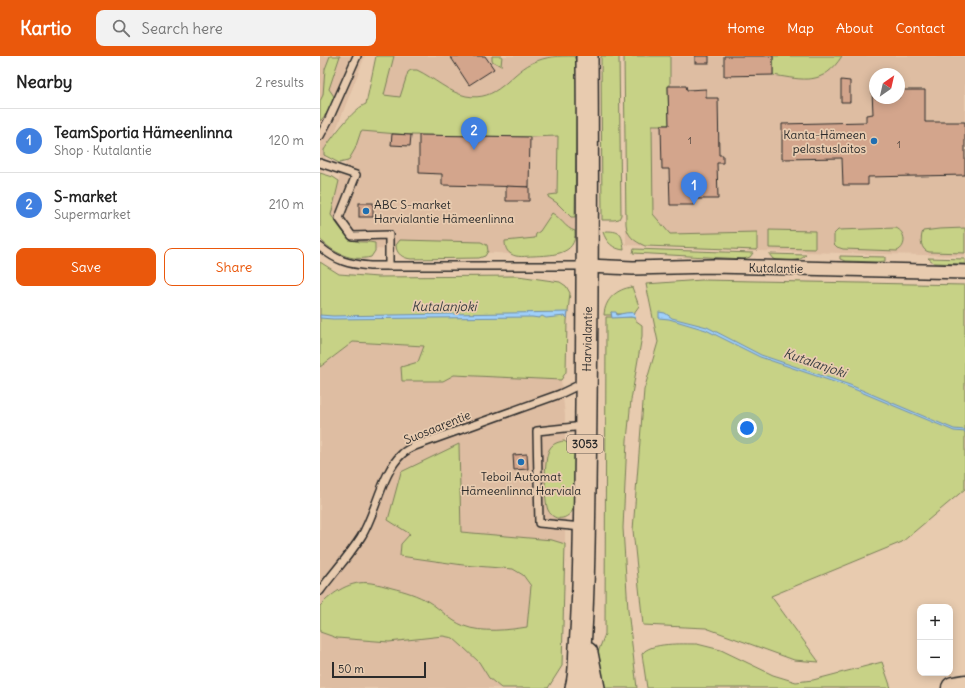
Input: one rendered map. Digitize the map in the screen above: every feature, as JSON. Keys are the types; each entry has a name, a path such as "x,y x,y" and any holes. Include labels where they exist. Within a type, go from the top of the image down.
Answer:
{"highway":[{"path":"953,688 965,686"}],"main road":[{"name":"Harvialantie","path":"576,688 579,676 582,622 586,426 588,56"},
{"name":"Harvialantie","path":"582,622 594,688"}],"street":[{"name":"Kutalantie","path":"588,266 633,268 712,266 965,272"}],"lane":[{"path":"320,136 357,56"},
{"path":"320,163 356,175 339,218 352,236 389,235 390,266"},
{"path":"320,247 337,259 352,264 390,266 588,266"},
{"name":"Suosaarentie","path":"320,591 350,554 362,536 369,523 391,468 402,454 415,446 560,394 586,381"},
{"path":"584,527 539,523 537,431 586,426"}],"shaded area":[{"path":"320,56 365,56 326,155 320,176"},
{"path":"378,56 559,56 575,121 575,236 574,242 569,248 557,254 523,256 499,253 340,248 324,215 364,119"},
{"path":"624,56 965,56 965,256 761,251 626,245"},
{"path":"353,342 424,346 418,362 443,381 453,375 561,380 565,415 565,544 552,540 460,532 459,444 401,472 463,565 514,569 523,575 531,586 525,650 528,688 320,688 320,367"}],"green space":[{"path":"330,56 340,56 329,89 334,101 320,121 320,101 323,95 325,69"},
{"path":"376,56 394,56 384,95 400,97 408,72 411,70 417,70 459,94 477,97 495,91 532,63 553,57 574,56 577,74 575,217 571,217 557,203 548,197 549,195 557,194 558,136 411,135 361,131 355,149 348,161 339,163 324,155 324,150 343,124 355,111 366,104"},
{"path":"492,56 502,56 501,66 492,61"},
{"path":"601,56 619,56 621,215 619,219 614,220 602,220"},
{"path":"624,56 670,56 670,86 668,87 669,125 652,125 653,214 670,234 757,232 757,250 645,246 634,240 630,235 626,224"},
{"path":"773,56 842,56 835,66 820,77 803,79 773,75"},
{"path":"320,173 333,177 339,181 331,215 351,239 358,242 375,243 375,251 371,257 357,258 343,255 325,244 320,239"},
{"path":"552,213 568,228 575,231 572,245 567,250 547,255 525,256 513,255 508,251 505,241 535,238 536,234 540,231"},
{"path":"896,228 902,233 904,240 904,243 897,251 843,249 834,244 834,234 838,230"},
{"path":"965,228 965,253 929,252 922,246 921,237 923,231"},
{"path":"769,230 815,231 815,249 769,248"},
{"path":"603,232 618,233 622,237 624,250 613,247 608,242"},
{"path":"400,240 481,242 487,245 488,251 485,256 479,258 411,259 403,257 397,251 396,245"},
{"path":"634,249 753,253 750,257 744,259 633,253"},
{"path":"769,254 806,255 800,259 788,261 773,259"},
{"path":"840,256 885,257 885,261 845,261 840,259"},
{"path":"928,258 965,259 965,264 934,263"},
{"path":"320,262 339,274 378,277 518,276 560,282 566,286 570,293 567,321 566,372 561,380 454,375 443,381 402,381 401,367 418,362 424,346 353,342 320,367"},
{"path":"702,280 965,285 965,489 902,542 771,596 819,662 794,660 706,628 643,625 633,530 644,390 658,342 646,284"},
{"path":"632,287 639,306 634,313 620,314 611,312 612,315 604,315 607,304 613,296 621,290"},
{"path":"606,317 631,317 635,318 635,320 642,325 642,336 631,400 627,440 623,528 628,610 637,688 602,688 595,660 605,634"},
{"path":"564,441 576,450 577,478 575,505 573,510 567,516 559,518 555,517 548,510 545,471 547,455 550,448 559,442"},
{"path":"459,444 461,532 552,540 565,544 562,666 548,688 501,688 489,678 479,662 453,638 443,636 389,642 337,638 320,632 320,606 343,588 356,583 382,585 416,595 434,605 454,621 478,630 527,627 531,586 523,575 513,569 463,565 400,556 401,544 410,534 388,520 401,472"},
{"path":"667,644 697,644 721,650 773,675 796,682 813,680 882,662 891,688 647,688 642,654 646,650 652,647"}],"water":[{"path":"568,312 567,318 565,316 546,318 542,316 539,318 320,318 320,315"},
{"path":"611,312 616,312 617,315 636,313 634,315 636,317 612,318"},
{"path":"659,312 665,313 672,318 707,327 761,355 850,385 954,429 965,430 965,432 954,431 849,387 760,357 706,330 669,319 659,318"}],"building":[{"path":"450,56 485,56 494,69 469,85"},
{"path":"695,56 709,56 709,63 695,63"},
{"path":"724,56 773,56 773,75 724,76"},
{"path":"841,80 850,81 850,102 841,102"},
{"path":"668,86 686,86 687,90 706,89 706,98 718,98 719,155 723,155 723,163 717,163 718,199 694,199 694,205 670,205 669,169 662,169 661,125 669,125"},
{"name":"Kanta-Hämeen pelastuslaitos","path":"905,90 925,90 925,122 965,122 965,175 868,177 868,185 843,185 842,158 782,159 782,124 866,122 866,115 873,114 873,104 905,104"},
{"path":"392,134 411,135 410,146 391,145"},
{"path":"419,135 530,137 529,187 442,185 442,174 419,173"},
{"path":"506,186 529,187 529,201 506,201"},
{"path":"359,203 373,203 373,217 359,217"},
{"path":"527,454 528,469 514,470 513,455"}],"place":[{"name":"Kanta-Hämeen pelastuslaitos","path":"874,141"},
{"name":"S-market","path":"474,150"},
{"name":"TeamSportia Hämeenlinna","path":"694,205"},
{"name":"ABC S-market Harvialantie Hämeenlinna","path":"366,211"},
{"name":"Teboil Automat Hämeenlinna Harviala","path":"521,462"}],"water label":[{"name":"Kutalanjoki","path":"444,306"},
{"name":"Kutalanjoki","path":"815,363"}]}
